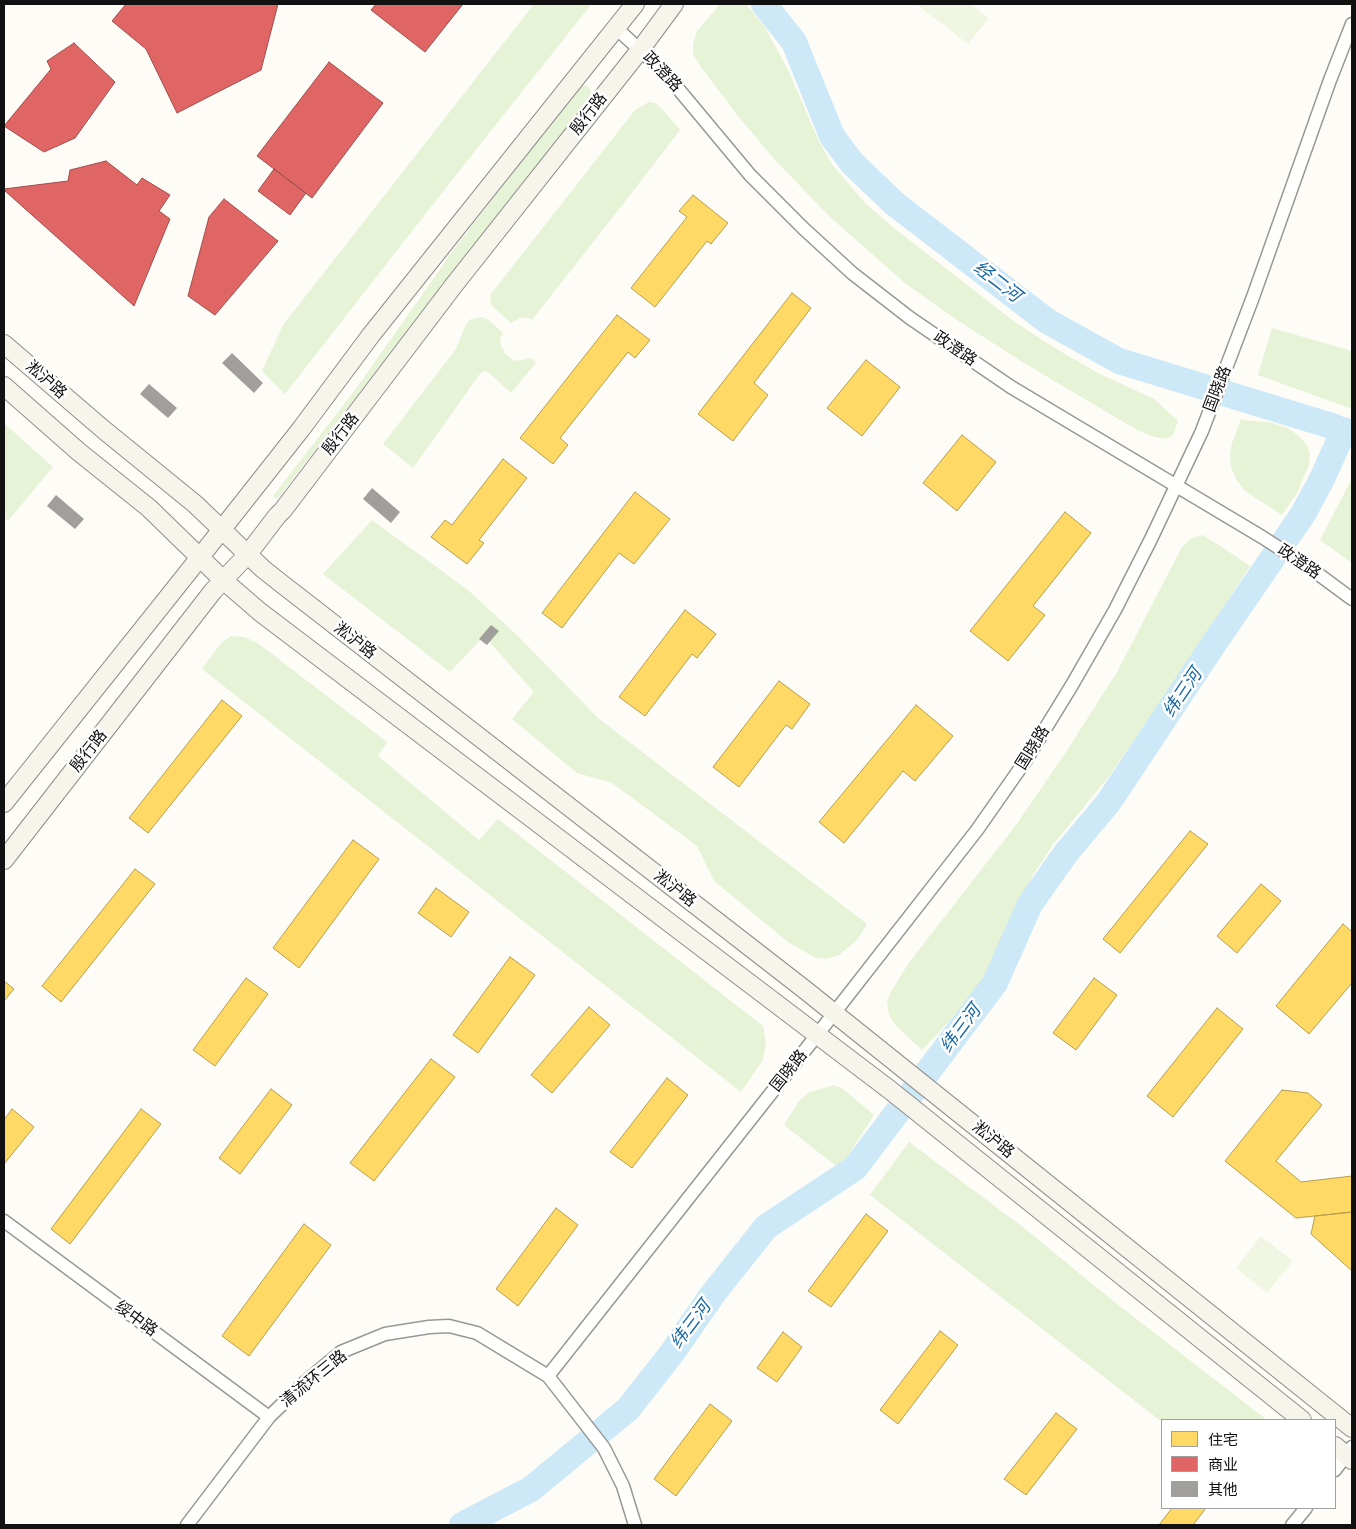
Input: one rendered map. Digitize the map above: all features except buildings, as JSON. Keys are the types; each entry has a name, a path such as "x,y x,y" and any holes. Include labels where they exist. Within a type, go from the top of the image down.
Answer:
{"main road":[{"name":"殷行路","path":"4,803 301,429 371,335 635,4"},
{"name":"殷行路","path":"4,860 213,591 248,554 460,277 640,50 674,4"},
{"name":"淞沪路","path":"4,344 104,430 170,482 282,584 834,1013 1352,1428"},
{"name":"淞沪路","path":"4,386 79,452 148,508 223,580 266,616 890,1090 1301,1419"}],"street":[{"name":"国晓路","path":"548,1376 977,830 1026,760 1072,685 1115,610 1177,486 1202,431 1253,297 1330,80 1352,24"},
{"name":"政澄路","path":"615,27 665,73 750,175 852,273 910,318 1011,387 1262,537 1310,568 1352,599"},
{"name":"绥中路","path":"4,1221 269,1417"},
{"name":"清流环三路","path":"187,1525 269,1417 304,1382 341,1352 385,1334 449,1326 477,1334 548,1376 604,1448 623,1486 635,1525"},
{"path":"1336,1468 1346,1452"},
{"path":"1292,1525 1305,1509"}],"green space":[{"path":"534,4 588,4 590,6 285,394 262,371 283,325"},
{"path":"720,4 746,4 765,27 788,70 818,139 831,163 865,203 894,228 1015,322 1098,373 1154,399 1178,421 1173,435 1167,439 1154,437 1137,430 1024,363 957,320 906,284 830,217 774,159 738,116 693,54 693,44 697,31"},
{"path":"916,4 970,4 989,18 968,44"},
{"path":"581,84 587,86 592,92 591,96 277,499 273,496 355,390 455,248"},
{"path":"649,102 655,103 662,109 680,130 532,320 520,318 511,323 491,305 491,294 635,110"},
{"path":"482,317 490,321 503,333 500,339 501,345 510,358 516,361 531,358 536,363 511,393 488,372 484,371 479,375 413,468 383,444 456,349 466,324 471,319"},
{"path":"1272,328 1352,351 1352,409 1258,375"},
{"path":"1241,419 1269,422 1288,428 1307,445 1310,456 1309,465 1297,493 1282,515 1245,491 1236,479 1231,467 1230,454"},
{"path":"4,423 53,467 8,521 4,517"},
{"path":"1352,478 1352,563 1320,540"},
{"path":"372,520 468,590 519,637 598,718 867,924 857,940 839,955 827,959 816,958 788,942 714,881 697,846 612,783 577,773 512,719 534,692 484,636 450,672 323,574"},
{"path":"1202,535 1250,566 1183,669 1110,775 1052,846 1033,875 1015,909 986,980 922,1050 897,1027 889,1015 887,1001 892,990 908,964 1016,825 1066,752 1117,672 1182,547 1190,539"},
{"path":"231,636 245,637 259,644 387,742 378,756 479,840 498,819 763,1026 766,1043 763,1060 741,1092 202,669 220,644"},
{"path":"834,1085 843,1089 874,1115 841,1170 784,1125 799,1101 810,1092"},
{"path":"909,1142 1024,1228 1112,1300 1266,1419 1161,1419 1161,1421 870,1195"},
{"path":"1261,1236 1293,1261 1267,1293 1236,1268"}],"waterway":[{"name":"经二河","path":"764,4 794,42 832,136 852,163 895,204 1047,321 1119,361 1335,427"},
{"name":"纬三河","path":"1335,427 1352,434"},
{"name":"纬三河","path":"462,1525 531,1489 628,1409 672,1353 712,1295 766,1227 855,1168 995,983 1030,904 1066,853 1108,803 1303,514 1322,479 1344,430"}]}
